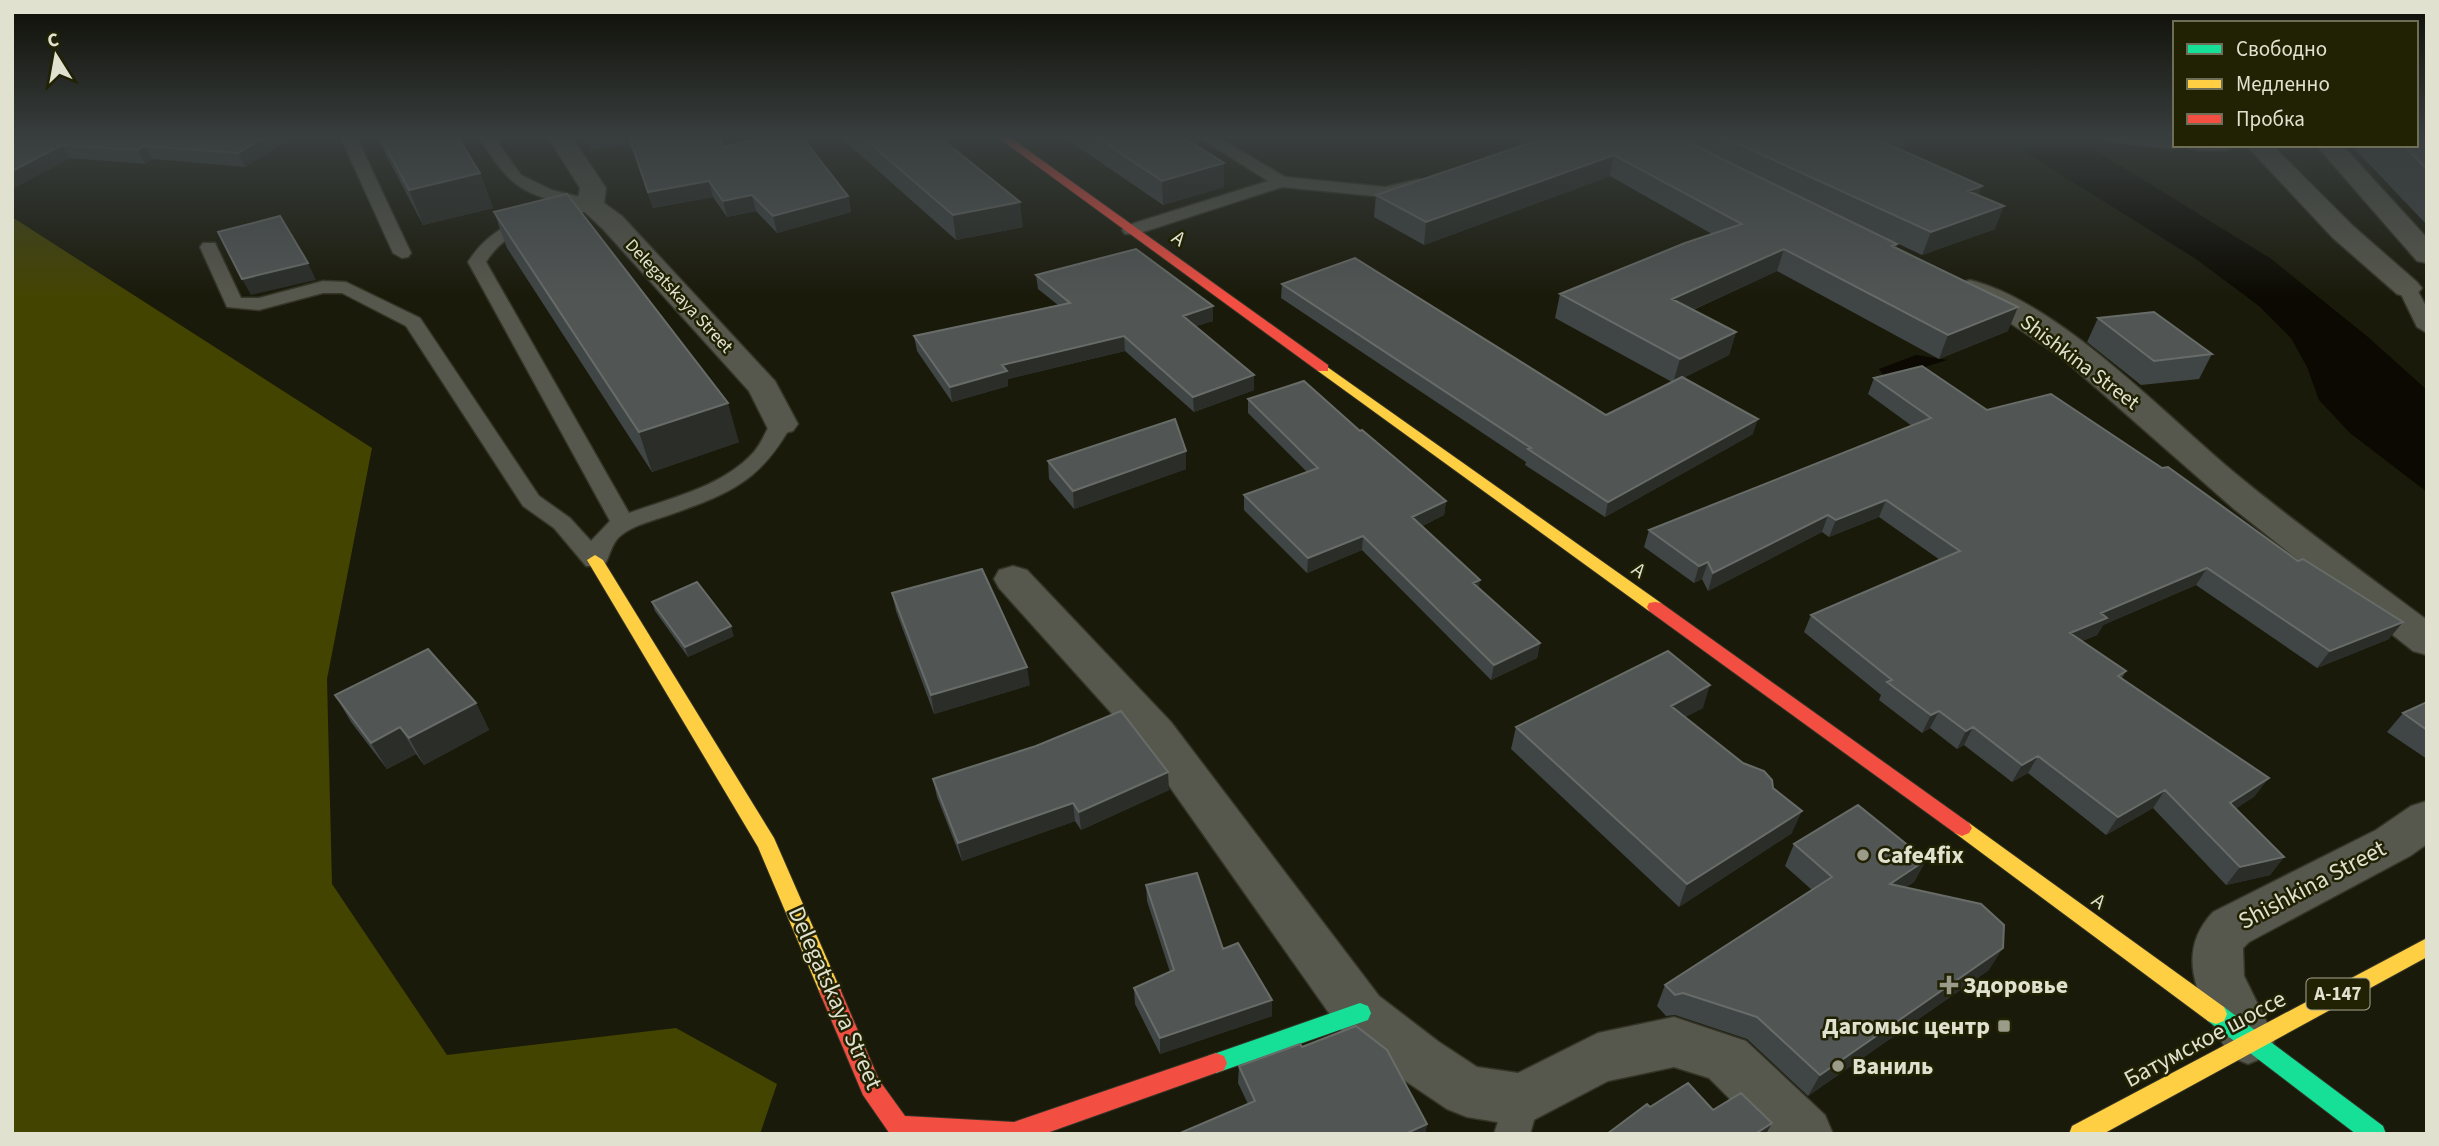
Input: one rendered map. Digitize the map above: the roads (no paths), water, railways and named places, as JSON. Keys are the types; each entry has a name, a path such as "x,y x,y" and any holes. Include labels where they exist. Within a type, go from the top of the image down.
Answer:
{"main road":[{"name":"A","path":"1075,189 2102,929 2375,1134"},
{"name":"Delegatskaya Street","path":"595,560 767,844 871,1087 899,1127 1014,1133 1360,1013"},
{"name":"Батумское шоссе","path":"2080,1134 2427,947"}],"street":[{"path":"590,205 593,189"},
{"path":"2301,189 2343,232 2407,288"},
{"path":"2368,189 2427,255"},
{"name":"Delegatskaya Street","path":"590,205 612,222 764,388 781,424"},
{"name":"Shishkina Street","path":"1939,275 1998,301 2050,333 2100,372 2223,481 2427,641"},
{"path":"1013,579 1156,734 1360,1013 1467,1091 1517,1117 1598,1058 1674,1042 1727,1059 1805,1134"},
{"name":"Shishkina Street","path":"2249,1041 2218,976 2218,941 2231,926 2393,842 2427,819"}],"lane":[{"path":"372,189 401,253"},
{"path":"537,189 590,205"},
{"path":"1131,230 1258,189"},
{"path":"1359,189 1385,192 1395,189"},
{"path":"590,205 530,220 485,246 477,262 623,523"},
{"path":"209,247 234,303 258,304 323,287 346,288 413,322 531,501 562,523 595,560"},
{"path":"2407,288 2427,327"},
{"path":"595,560 599,544 607,534 623,523 704,494 737,476 759,459 781,424"}],"place":[{"name":"Cafe4fix","path":"1863,855"},
{"name":"Здоровье","path":"1949,985"},
{"name":"Дагомыс центр","path":"2004,1026"},
{"name":"Ваниль","path":"1838,1066"}]}
